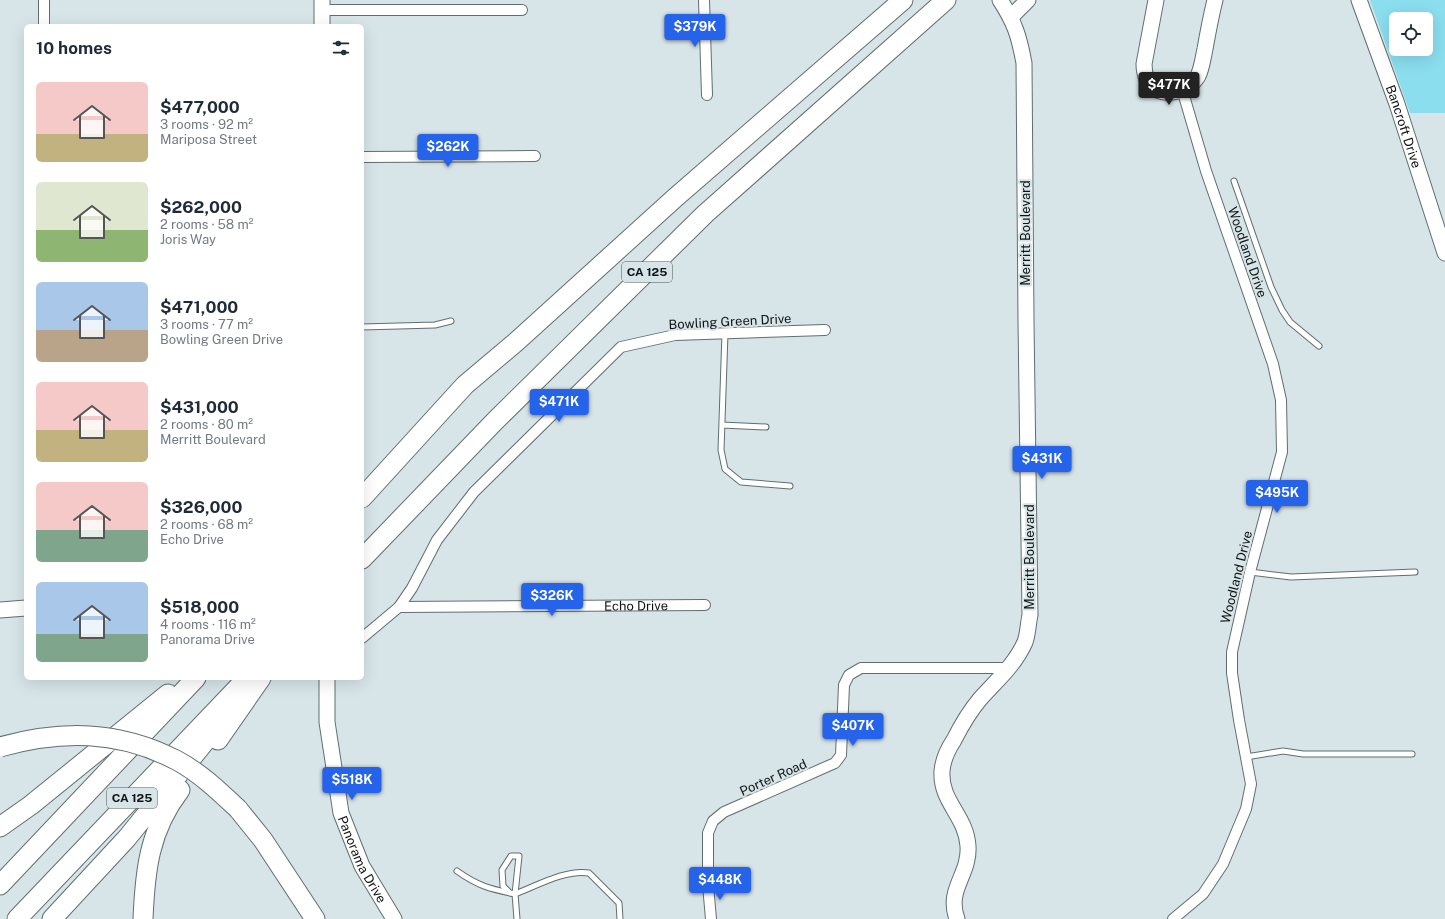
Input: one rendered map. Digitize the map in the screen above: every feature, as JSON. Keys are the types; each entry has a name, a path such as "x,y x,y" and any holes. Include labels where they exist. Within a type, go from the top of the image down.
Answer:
{"highway":[{"name":"CA 125","path":"364,496 465,385 516,342 676,197 903,0"},
{"name":"CA 125","path":"364,556 495,421 705,214 946,0"},
{"path":"0,827 31,805 185,680"},
{"name":"CA 125","path":"0,886 194,680"},
{"name":"CA 125","path":"18,919 245,680"},
{"path":"52,919 127,838 254,680"},
{"path":"143,919 146,868 151,845 161,819 177,794 228,727 261,680"},
{"path":"0,747 26,740 55,735 107,737 129,742 176,760 199,775 238,809 263,840 315,919"}],"street":[{"path":"44,0 44,24"},
{"path":"704,0 707,95"},
{"name":"Merritt Boulevard","path":"957,919 954,907 954,898 956,889 967,864 968,847 965,829 945,791 942,778 942,768 948,751 959,730 979,701 1009,668 1025,642 1030,615 1024,63 1018,35 1011,17 1000,0"},
{"path":"1011,17 1028,0"},
{"path":"1156,0 1144,64 1146,76 1152,86 1157,90 1170,92 1182,89 1193,82 1200,70 1215,0"},
{"name":"Bancroft Drive","path":"1359,0 1397,104 1445,253"},
{"path":"322,24 322,5 522,10"},
{"name":"Woodland Drive","path":"1173,919 1203,894 1223,864 1246,809 1251,784 1245,757 1232,673 1232,652 1250,572 1282,452 1281,400 1273,364 1206,171 1182,89"},
{"path":"364,157 535,156"},
{"name":"Bowling Green Drive","path":"364,636 399,607 412,588 437,540 474,492 621,347 675,335 825,330"},
{"name":"Echo Drive","path":"399,607 705,605"},
{"path":"0,610 24,608"},
{"name":"Porter Road","path":"711,919 708,885 708,833 713,821 724,812 836,763 841,755 844,685 849,675 861,668 1009,668"},
{"name":"Panorama Drive","path":"327,680 327,722 340,813 362,866 394,919"}],"lane":[{"path":"1234,181 1271,287 1282,310 1290,322 1319,346"},
{"path":"364,327 435,325 451,321"},
{"path":"725,333 721,450 725,469 741,482 790,486"},
{"path":"722,425 766,427"},
{"path":"1250,572 1291,577 1415,572"},
{"path":"1245,757 1284,751 1303,754 1412,754"},
{"path":"512,894 503,886 502,870 511,856 519,856 512,894 517,919"},
{"path":"457,871 471,882 512,894 561,876 583,872 589,873 619,903 620,919"}],"shaded area":[{"path":"1370,0 1445,0 1445,113 1410,113 1390,56 1433,56 1433,12 1389,12 1389,54"}]}
